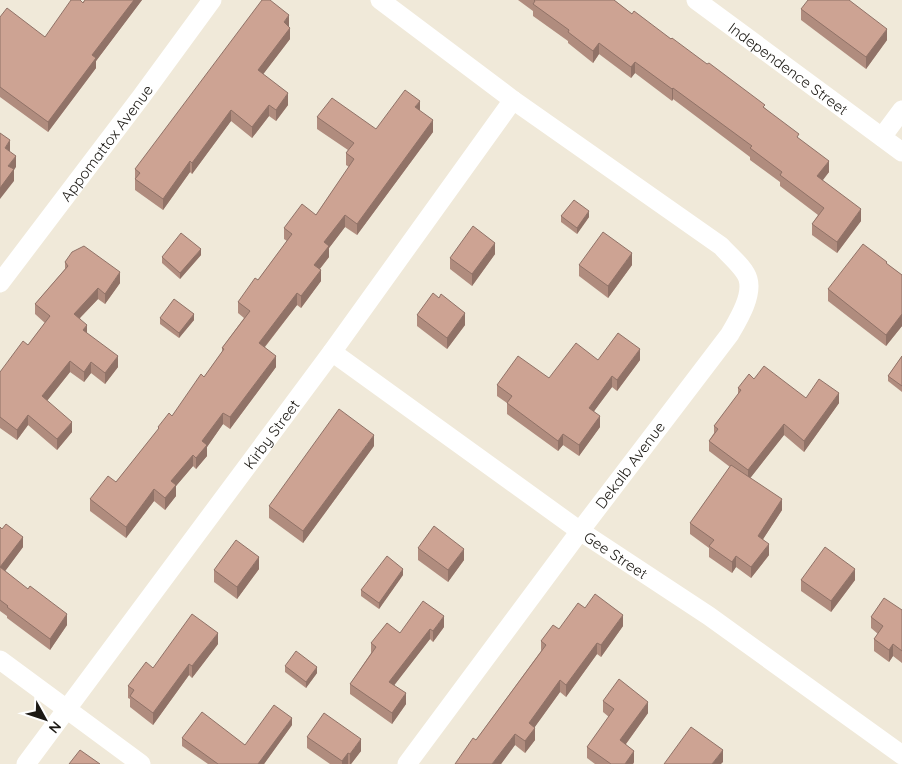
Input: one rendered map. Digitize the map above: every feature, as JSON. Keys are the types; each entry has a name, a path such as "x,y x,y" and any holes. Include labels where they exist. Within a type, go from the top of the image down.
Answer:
{"street":[{"name":"Appomattox Avenue","path":"0,283 141,98 212,0"},
{"path":"380,0 513,100"},
{"name":"Independence Street","path":"696,0 902,152"},
{"name":"Dekalb Avenue","path":"407,764 580,531 730,334 745,308 748,296 748,280 737,262 721,246 513,100"},
{"name":"Kirby Street","path":"26,764 332,352 513,100"},
{"path":"882,137 902,110"},
{"name":"Gee Street","path":"332,352 580,531 709,616 902,755"},
{"path":"0,660 141,764"}],"building":[{"path":"71,0 80,0 83,3 85,0 134,0 92,55 96,58 48,122 0,87 0,17 7,8 45,37"},
{"path":"262,0 270,0 289,15 284,22 290,28 258,70 288,93 276,110 269,105 252,127 231,110 192,163 190,161 163,199 135,179 140,173 135,169"},
{"path":"534,0 614,0 632,14 634,11 707,64 709,63 765,105 763,107 799,134 797,137 829,161 817,176 861,209 837,242 812,224 824,208 780,175 782,172 750,148 752,146 635,62 631,67 599,43 593,51 568,32 569,30 533,4"},
{"path":"808,0 849,0 887,29 866,57 801,9"},
{"path":"405,90 420,101 415,107 433,120 357,224 345,215 324,242 329,246 314,265 321,270 301,296 297,293 259,343 276,356 230,417 223,413 202,441 207,445 196,458 193,455 171,481 176,485 165,498 154,489 126,527 90,499 108,476 116,482 169,413 172,416 201,374 204,377 224,349 222,348 250,311 238,302 255,278 258,280 292,234 284,228 302,204 316,215 354,159 346,153 354,143 317,117 332,98 376,129"},
{"path":"0,133 10,140 5,148 16,156 8,166 14,169 0,188"},
{"path":"574,200 589,211 577,228 561,216"},
{"path":"473,226 495,243 472,274 450,258"},
{"path":"603,232 632,253 608,286 579,265"},
{"path":"181,233 201,249 180,273 162,257"},
{"path":"863,244 902,275 902,314 886,335 828,289"},
{"path":"84,246 120,272 105,294 98,288 74,314 87,325 83,330 118,356 105,373 91,362 84,372 70,361 42,396 72,422 57,439 28,415 17,430 0,417 0,372 23,341 28,345 50,316 35,304 68,266 65,262 72,252"},
{"path":"433,293 439,298 441,294 465,313 447,338 417,315"},
{"path":"174,299 194,314 179,333 160,318"},
{"path":"618,333 640,349 617,380 612,376 589,408 600,416 579,445 563,434 558,441 507,403 512,396 497,385 518,356 549,378 576,343 598,360"},
{"path":"902,356 902,386 888,376"},
{"path":"764,366 806,398 819,379 839,393 804,441 784,424 748,470 709,441 718,429 714,426 741,390 738,388 749,374 754,379"},
{"path":"339,409 374,435 303,531 269,506"},
{"path":"731,465 782,499 758,536 769,544 751,567 736,556 732,562 709,546 714,540 690,523"},
{"path":"6,524 23,537 0,567 0,527 2,529"},
{"path":"434,526 464,549 448,570 418,548"},
{"path":"236,540 259,557 237,587 214,570"},
{"path":"825,547 855,569 831,601 801,580"},
{"path":"387,556 403,569 379,603 361,590"},
{"path":"0,567 28,589 30,586 67,614 50,639 0,600"},
{"path":"595,594 623,615 601,645 597,643 566,685 560,680 529,723 535,728 525,741 515,734 492,764 455,764 473,738 476,740 546,645 541,641 553,625 559,629 578,603 585,608"},
{"path":"884,598 902,610 902,651 893,644 889,650 874,639 883,626 871,617"},
{"path":"423,601 444,616 433,631 430,629 389,682 406,693 392,713 350,684 376,647 371,643 387,623 400,633"},
{"path":"192,614 218,633 192,666 189,664 153,713 130,696 134,690 128,686 146,662 153,668"},
{"path":"296,651 317,667 306,682 285,666"},
{"path":"619,679 648,702 620,740 634,751 625,764 611,764 587,747 614,709 603,701"},
{"path":"274,705 292,718 258,764 218,764 182,738 202,712 245,745"},
{"path":"324,713 361,739 342,761 307,737"},
{"path":"691,727 723,750 712,764 664,764"},
{"path":"80,750 100,764 69,764"}]}
